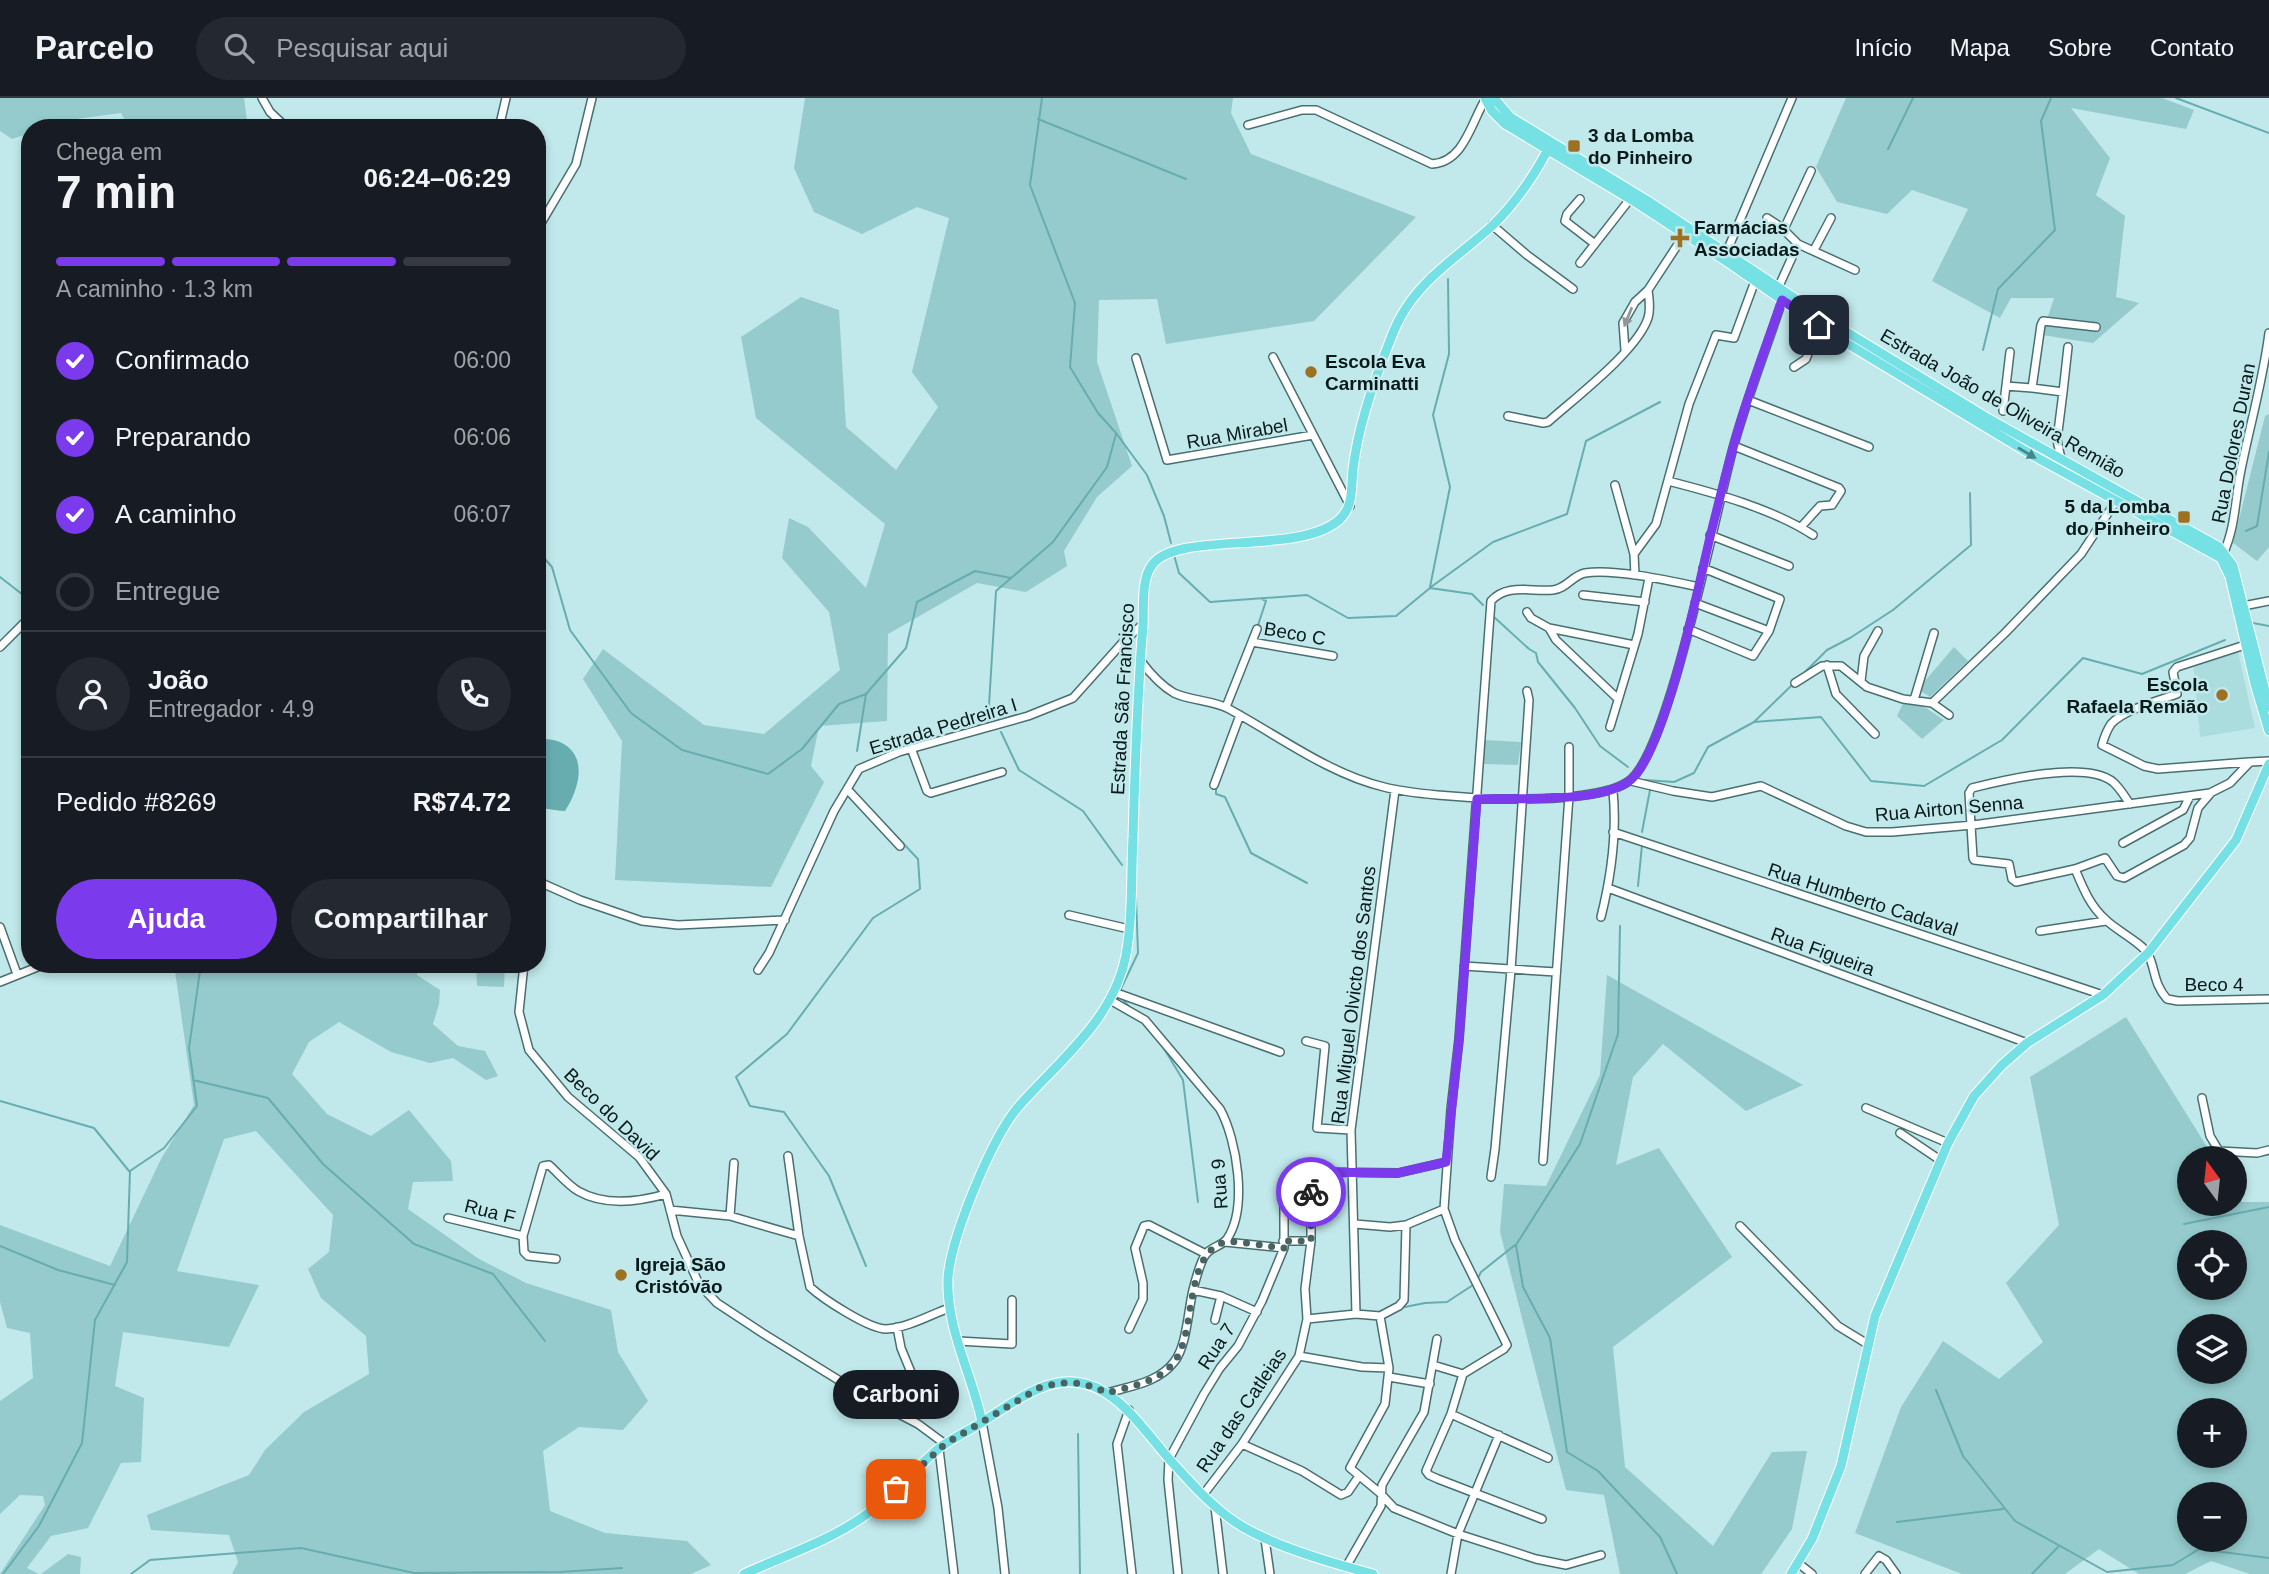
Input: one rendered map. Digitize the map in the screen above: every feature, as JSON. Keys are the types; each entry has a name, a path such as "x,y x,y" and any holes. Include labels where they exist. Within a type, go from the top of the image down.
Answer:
{"main road":[{"name":"Estrada João de Oliveira Remião","path":"1492,99 1492,111 1505,124 1648,201 1755,281 1782,292 1819,325 1830,327 2214,544 2222,555"},
{"name":"Estrada João de Oliveira Remião","path":"1492,99 1510,117 1549,147 1686,232 1727,251 1830,327 2056,469 2222,555"},
{"path":"1350,506 1362,420 1398,321 1419,288 1492,225 1510,204 1549,147"},
{"path":"2056,469 2060,467 2061,459"},
{"name":"Estrada São Francisco","path":"982,1423 977,1396 949,1308 948,1276 954,1247 991,1149 1017,1108 1082,1039 1116,995 1129,929 1146,576 1155,561 1177,550 1297,538 1331,526 1342,518 1350,506"},
{"path":"2222,555 2233,566 2243,606 2245,645 2269,731"},
{"path":"2222,555 2269,707"},
{"path":"1791,1574 1812,1539 1840,1466 1875,1316 1940,1160 1974,1096 2002,1065 2027,1043 2103,995 2148,953 2236,840 2269,762"},
{"path":"744,1574 839,1531 866,1514 942,1447 1017,1399 1055,1383 1073,1382 1091,1385 1129,1409 1169,1459 1215,1507 1265,1539 1373,1574"}],"street":[{"path":"262,98 277,119"},
{"path":"501,119 506,98"},
{"path":"546,215 576,164 592,98"},
{"path":"1727,251 1792,98"},
{"path":"1248,125 1303,110 1316,110 1433,164 1441,164 1452,158 1462,146 1477,113 1492,99"},
{"path":"1477,113 1492,111"},
{"path":"1784,229 1811,171"},
{"path":"1580,199 1567,214 1565,221 1595,244"},
{"path":"1580,263 1630,199"},
{"path":"1767,218 1784,229 1798,244 1855,270"},
{"path":"1814,250 1831,218"},
{"path":"1492,225 1527,256 1573,289"},
{"path":"1625,351 1623,323 1686,232"},
{"path":"1140,659 1152,675 1171,691 1226,707 1357,781 1395,790 1477,799 1569,796 1613,791 1630,781 1641,770 1654,743 1676,676 1734,446 1798,244"},
{"path":"1634,554 1656,524 1689,404 1716,335 1734,338 1755,281"},
{"path":"1508,416 1548,422 1625,351 1643,330 1650,314 1648,290"},
{"path":"2032,388 2043,321 2096,327"},
{"path":"1794,367 1806,359 1819,325"},
{"name":"Rua Dolores Duran","path":"2222,555 2232,529 2239,477 2267,368 2269,333"},
{"path":"2061,459 2057,440 2068,347"},
{"path":"2003,411 2010,352"},
{"path":"1273,357 1350,506"},
{"name":"Rua Mirabel","path":"1136,358 1167,460 1313,435"},
{"path":"2006,386 2063,392"},
{"path":"1748,400 1868,447"},
{"path":"2045,450 2057,440"},
{"path":"1734,446 1839,488 1840,493 1832,505 1820,506 1801,527"},
{"path":"1668,481 1721,494 1801,527 1813,535"},
{"path":"1615,485 1634,554 1634,575"},
{"path":"1932,703 2005,633 2081,554 2116,501"},
{"path":"1710,536 1789,566"},
{"path":"1688,629 1753,656 1769,631 1780,598 1703,568"},
{"path":"1542,1519 1473,1494 1427,1473 1451,1414 1463,1374 1506,1348 1504,1336 1455,1240 1444,1209 1491,601 1507,590 1556,590 1579,574 1589,572 1634,575 1699,587"},
{"path":"1610,727 1634,645 1649,578"},
{"path":"1583,595 1645,602"},
{"path":"2243,606 2269,601"},
{"path":"1695,603 1769,631"},
{"path":"1527,612 1540,625 1549,628 1634,645"},
{"name":"Estrada Pedreira I","path":"758,970 785,920 834,811 859,769 911,748 1028,716 1073,698 1124,641 1143,624"},
{"path":"0,647 21,626"},
{"path":"1549,628 1556,640 1617,698"},
{"path":"1226,707 1257,629"},
{"path":"1861,681 1864,656 1878,631"},
{"path":"1914,700 1934,633"},
{"name":"Beco C","path":"1252,642 1333,656"},
{"path":"2245,645 2177,667 2173,672 2178,694 2111,724 2102,745 2144,766 2158,769 2269,762"},
{"path":"1795,683 1815,669 1826,665 1841,666 1867,687 1932,703 1949,715"},
{"path":"1826,665 1836,694 1875,734"},
{"path":"1491,1177 1505,1055 1529,700 1527,691"},
{"path":"1214,785 1240,715"},
{"path":"1543,1161 1569,796 1569,747"},
{"path":"911,748 929,792 1002,772"},
{"name":"Rua Airton Senna","path":"1630,781 1712,797 1761,786 1846,825 1866,832 1892,832 1973,825 2210,793 2230,783 2250,762"},
{"path":"2130,804 2112,781 2093,775 2064,772 2015,777 1970,790 1974,860 2009,864 2014,881 2075,869 2105,858 2117,876 2124,878 2185,845 2190,838 2198,808 2210,793"},
{"path":"847,789 900,846"},
{"name":"Rua Miguel Olvicto dos Santos","path":"1356,1314 1351,1130 1395,790"},
{"path":"1601,917 1608,888 1613,832 1613,791"},
{"path":"2123,843 2183,810 2190,796"},
{"name":"Rua Humberto Cadaval","path":"1613,832 2103,995"},
{"path":"2075,869 2087,896 2106,921 2148,953"},
{"path":"546,885 580,900 642,921 678,925 785,920"},
{"name":"Rua Figueira","path":"1608,888 2027,1043"},
{"path":"1069,915 1129,929"},
{"path":"2040,931 2106,921"},
{"path":"0,927 17,974"},
{"name":"Beco 4","path":"2148,953 2158,986 2167,999 2269,999"},
{"path":"1464,965 1556,972"},
{"path":"0,982 21,973"},
{"name":"Beco do David","path":"523,973 519,1012 529,1050 568,1097 639,1157 666,1194 677,1236 699,1284 717,1303 866,1397 918,1424 942,1447"},
{"path":"1116,995 1280,1052"},
{"name":"Rua 9","path":"1116,995 1145,1020 1220,1109 1228,1123 1237,1175 1238,1215 1225,1242"},
{"path":"1306,1041 1325,1046 1317,1128 1351,1130"},
{"path":"2202,1098 2210,1136 2219,1151 2257,1153 2269,1150"},
{"path":"1866,1108 1948,1143"},
{"path":"1900,1133 1940,1160"},
{"path":"788,1156 799,1236 810,1287 842,1310 883,1329 898,1327 949,1308"},
{"path":"1353,1174 1398,1173 1446,1162"},
{"path":"730,1216 734,1163"},
{"path":"556,1259 525,1255 523,1236 543,1166 546,1164 578,1191 597,1198 623,1202 666,1194"},
{"name":"Rua das Catleias","path":"1203,1495 1242,1444 1299,1356 1307,1319 1305,1289 1311,1241 1311,1176 1317,1172 1353,1174"},
{"path":"1284,1196 1284,1245"},
{"path":"1355,1224 1390,1227 1406,1225 1444,1209"},
{"path":"670,1210 730,1216 799,1236"},
{"name":"Rua F","path":"448,1218 523,1236"},
{"path":"1129,1329 1143,1299 1143,1283 1135,1248 1144,1226 1149,1225 1206,1254"},
{"path":"1307,1319 1356,1314 1380,1316 1399,1306 1404,1300 1406,1225"},
{"path":"1740,1226 1838,1326 1869,1345"},
{"path":"1107,1393 1152,1380 1175,1362 1206,1254 1225,1242 1284,1245 1311,1241"},
{"name":"Rua 7","path":"1169,1459 1220,1368 1238,1346 1257,1312 1284,1245"},
{"path":"1194,1290 1221,1296 1257,1312"},
{"path":"1214,1320 1221,1296"},
{"path":"958,1342 1012,1344 1012,1300"},
{"path":"1380,1316 1389,1368 1385,1404 1350,1468 1394,1508 1458,1534 1535,1559 1566,1564 1601,1555"},
{"path":"898,1327 901,1348 915,1382"},
{"path":"1346,1567 1381,1506 1382,1485 1424,1412 1437,1339"},
{"path":"1299,1356 1362,1367 1389,1368"},
{"path":"1433,1365 1463,1374"},
{"path":"1389,1377 1430,1384"},
{"path":"1129,1409 1117,1444 1132,1574"},
{"path":"1451,1414 1548,1458"},
{"path":"982,1423 998,1508 1005,1574"},
{"path":"1451,1574 1458,1534 1499,1436"},
{"path":"1242,1444 1302,1471 1341,1495 1348,1492 1359,1476"},
{"path":"942,1447 954,1574"},
{"path":"1169,1459 1168,1480 1178,1574"},
{"path":"1215,1507 1223,1574"},
{"path":"1265,1539 1270,1574"},
{"path":"1865,1574 1879,1556 1886,1560 1896,1574"},
{"path":"1798,1563 1812,1574"}],"shaded area":[{"path":"0,98 244,98 247,119 124,119 121,113 76,119 21,119 21,136 12,139 0,131"},
{"path":"805,98 1233,98 1231,113 1251,154 1416,217 1314,321 1166,344 1157,299 1099,300 1097,362 1132,466 1097,497 1064,551 1067,566 1026,592 977,583 888,634 887,721 819,726 811,766 824,782 771,887 615,880 622,741 583,679 603,649 704,725 764,734 840,670 829,612 782,558 789,518 808,527 866,588 885,524 756,418 741,337 801,297 839,310 846,427 896,470 938,407 912,372 949,218 917,207 862,234 814,212 794,168"},
{"path":"1846,98 2162,98 2194,110 2186,129 2071,108 2110,158 2096,195 2125,216 2116,297 2139,303 2093,343 2042,335 2054,298 2011,298 2000,318 1932,281 1968,209 1912,190 1887,214 1837,202 1816,167"},
{"path":"2269,414 2269,547 2257,561 2233,543 2265,416"},
{"path":"1954,647 1968,661 1930,697 1918,689"},
{"name":"Escola Rafaela Remião","path":"2238,652 2255,728 2200,737 2193,662"},
{"path":"1904,701 1926,708 1944,720 1922,739 1897,716"},
{"path":"546,739 560,742 569,748 578,764 577,783 565,811 546,809"},
{"path":"1485,740 1521,742 1518,765 1483,764"},
{"path":"175,973 417,973 440,990 433,1024 458,1046 485,1051 498,1076 486,1080 453,1058 430,1063 391,1052 339,1022 309,1042 292,1074 327,1114 371,1136 409,1110 451,1161 453,1181 413,1182 408,1209 479,1259 526,1283 611,1310 618,1352 648,1401 623,1430 579,1427 543,1451 550,1511 605,1533 687,1541 711,1565 691,1574 232,1574 238,1562 229,1535 151,1530 147,1515 249,1475 265,1450 304,1412 369,1374 366,1336 321,1298 308,1269 329,1252 333,1215 256,1131 224,1139 177,1271 259,1285 229,1347 123,1332 115,1386 144,1398 141,1462 121,1463 88,1528 51,1536 27,1568 39,1574 0,1574 45,1505 43,1496 20,1495 0,1514 0,1401 33,1378 30,1333 7,1328 0,1302 0,1225 110,1266 161,1159 194,1105"},
{"path":"476,973 505,973 504,987 477,986"},
{"path":"1607,975 1803,1085 1746,1111 1663,1044 1633,1077 1616,1165 1659,1148 1732,1257 1613,1347 1625,1467 1713,1546 1772,1452 1807,1451 1792,1529 1761,1574 1620,1574 1604,1495 1566,1490 1500,1232 1504,1184 1546,1186 1600,1075"},
{"path":"2126,1017 2207,1146 2177,1146 2177,1216 2247,1216 2247,1202 2269,1202 2269,1574 2250,1574 2211,1561 2185,1574 2139,1574 2099,1549 2065,1574 1962,1574 1855,1533 1901,1407 1943,1341 1999,1379 2043,1342 2006,1283 2059,1225 2030,1077"},
{"path":"68,1554 81,1557 80,1574 41,1574"}],"waterway":[{"path":"1042,98 1030,185 1075,303 1070,367 1098,413 1147,475 1164,516 1171,543"},
{"path":"1888,149 1913,98"},
{"path":"1983,350 1998,289 2055,230 2041,121 2051,98"},
{"path":"2176,98 2269,133"},
{"path":"1038,119 1186,179"},
{"path":"1430,587 1450,487 1433,415 1449,354 1448,279"},
{"path":"1431,587 1493,542 1567,514 1586,441 1660,402"},
{"path":"993,715 989,705 996,591 1053,542 1107,467 1116,434"},
{"path":"2246,531 2257,526 2269,452"},
{"path":"1801,676 1827,650 1893,610 1971,545 1970,493"},
{"path":"1174,555 1179,573 1210,602 1307,595 1348,618 1396,616 1430,588 1472,594 1483,605"},
{"path":"546,560 552,567 570,630 631,713 682,750 768,774 802,749 839,704 866,694"},
{"path":"857,751 866,694 906,648 917,602 975,571 1011,578"},
{"path":"0,577 21,593"},
{"path":"1257,628 1266,601 1262,599"},
{"path":"1494,617 1536,653 1538,662 1575,708 1600,746 1628,767"},
{"path":"2253,623 2269,626"},
{"path":"1754,722 1821,717 1871,781 1924,786 2002,740 2083,658 2142,674 2225,640"},
{"path":"1645,780 1674,782 1694,773 1708,747 1754,722 1792,685"},
{"path":"1230,708 1234,696"},
{"path":"1001,732 1019,770 1083,811 1122,865"},
{"path":"1216,787 1216,794 1225,797 1251,853 1307,883"},
{"path":"1642,832 1650,790"},
{"path":"860,798 918,859 920,889 873,918 787,1034 736,1077 750,1106 784,1112 829,1176 866,1266"},
{"path":"1638,886 1642,845"},
{"path":"1119,993 1138,953 1136,897"},
{"path":"1620,926 1618,1034 1580,1144 1516,1245 1523,1287 1550,1338 1567,1452 1598,1471 1660,1537 1677,1574"},
{"path":"3,1574 39,1526 82,1443 95,1320 127,1262 130,1171 164,1148 197,1106 189,1048 200,973"},
{"path":"1121,997 1131,1009"},
{"path":"1160,1042 1183,1080 1198,1202"},
{"path":"193,1080 268,1098 323,1164 414,1244 493,1274 545,1341"},
{"path":"0,1101 94,1128 129,1171"},
{"path":"2184,1224 2269,1207"},
{"path":"1478,1278 1481,1272 1515,1245"},
{"path":"0,1246 58,1270 115,1285"},
{"path":"1400,1308 1447,1302 1473,1285"},
{"path":"1936,1390 1963,1456 2015,1521 2107,1572 2173,1565 2199,1549 2269,1558"},
{"path":"1078,1434 1080,1574"},
{"path":"1897,1522 2003,1509"},
{"path":"2032,1574 2058,1547"},
{"path":"131,1574 150,1560 301,1548 414,1573 560,1572 622,1568"}],"way so far":[{"path":"896,1489 945,1444 1039,1388 1055,1383 1073,1382 1091,1385 1107,1393 1152,1380 1175,1362 1206,1254 1225,1242 1284,1248 1283,1241 1311,1241 1311,1192"}],"place":[{"name":"3 da Lomba do Pinheiro","path":"1574,146"},
{"name":"Farmácias Associadas","path":"1680,238"},
{"name":"Escola Eva Carminatti","path":"1311,372"},
{"name":"5 da Lomba do Pinheiro","path":"2184,517"},
{"name":"Escola Rafaela Remião","path":"2222,695"},
{"name":"Igreja São Cristóvão","path":"621,1275"},
{"name":"Carboni","path":"896,1489"}],"route":[{"path":"1311,1192 1311,1176 1317,1172 1398,1173 1446,1162 1459,1040 1477,799 1569,796 1613,791 1630,781 1641,770 1654,743 1676,676 1735,440 1782,300 1819,325"}]}
